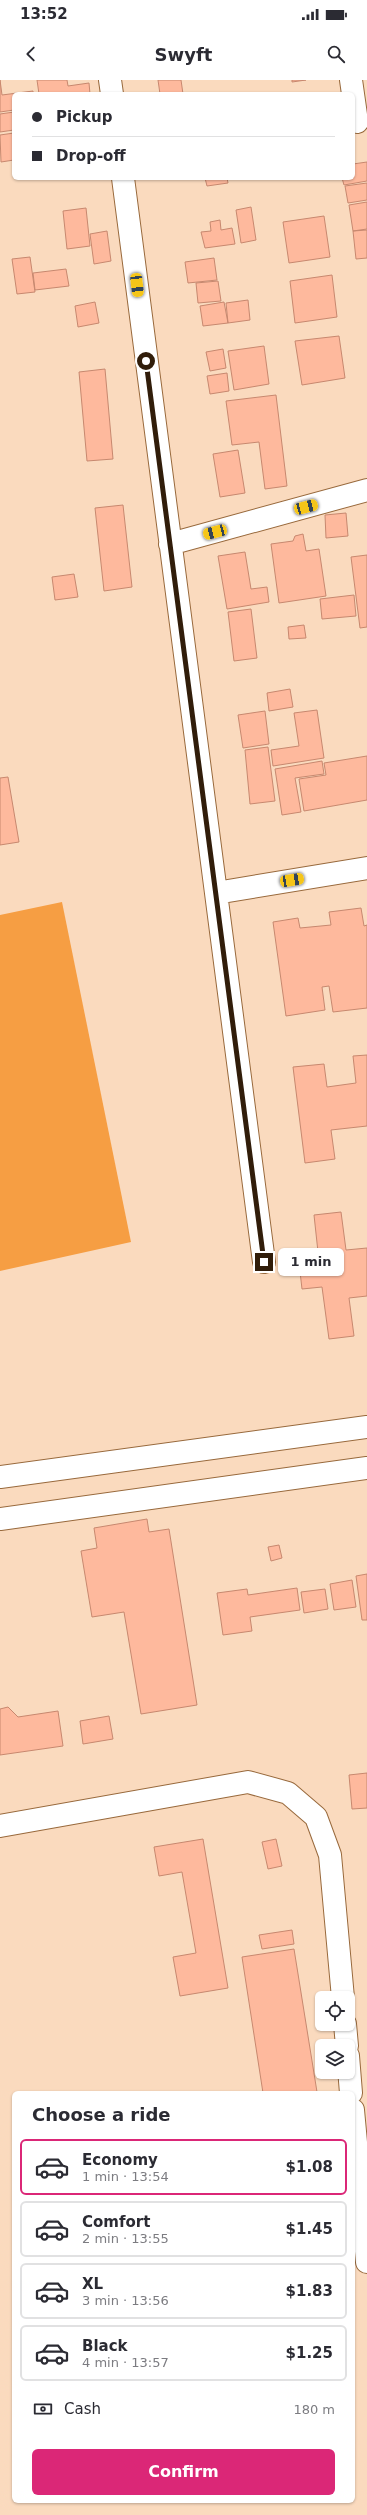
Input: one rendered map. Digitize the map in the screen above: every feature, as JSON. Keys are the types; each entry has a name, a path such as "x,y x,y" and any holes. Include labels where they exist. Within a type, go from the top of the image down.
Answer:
{"street":[{"path":"110,80 112,92"},
{"path":"351,80 353,92"},
{"path":"355,100 359,121"},
{"path":"123,180 264,1262"},
{"path":"170,544 367,490"},
{"path":"216,892 367,868"},
{"path":"0,1477 367,1427"},
{"path":"0,1519 367,1468"},
{"path":"0,1826 248,1782 288,1793 316,1817 330,1855 342,1991"},
{"path":"350,2079 351,2091"},
{"path":"355,2132 367,2262"}],"shaded area":[{"path":"62,902 131,1242 0,1271 0,915"}],"building":[{"path":"0,80 2,95 12,94 12,110 0,112"},
{"path":"37,80 67,80 68,86 89,83 90,92 39,92"},
{"path":"158,80 181,80 183,92 160,92"},
{"path":"292,80 306,80 292,82"},
{"path":"12,112 12,130 0,132 0,114"},
{"path":"12,133 12,160 1,162 0,135"},
{"path":"367,162 367,181 344,185 343,180 355,180 355,164"},
{"path":"206,180 227,180 228,183 207,186"},
{"path":"367,183 367,200 348,203 345,186"},
{"path":"367,202 367,229 353,231 349,205"},
{"path":"251,207 256,240 241,243 236,210"},
{"path":"86,208 90,246 67,249 63,211"},
{"path":"324,216 330,257 289,263 283,222"},
{"path":"220,220 221,230 232,228 235,244 205,248 201,232 211,231 210,222"},
{"path":"367,230 367,258 356,259 353,231"},
{"path":"107,231 111,261 94,264 90,234"},
{"path":"30,257 35,292 17,294 12,259"},
{"path":"214,258 217,280 188,283 185,262"},
{"path":"66,269 69,286 35,290 33,273"},
{"path":"332,275 337,317 295,323 290,281"},
{"path":"218,281 221,301 198,303 196,283"},
{"path":"248,300 250,320 228,323 226,303"},
{"path":"95,302 99,323 78,327 75,306"},
{"path":"224,302 228,323 203,326 200,306"},
{"path":"339,336 345,378 302,385 295,341"},
{"path":"264,346 269,384 234,390 228,351"},
{"path":"223,349 226,368 210,371 206,352"},
{"path":"105,369 113,459 87,461 79,372"},
{"path":"227,373 229,391 210,394 207,376"},
{"path":"276,395 287,486 265,489 259,442 232,445 226,401"},
{"path":"238,450 245,493 220,497 213,454"},
{"path":"123,505 132,587 104,591 95,508"},
{"path":"346,513 348,536 326,538 325,515"},
{"path":"303,534 306,551 319,549 326,596 279,603 271,544 293,541 295,536"},
{"path":"245,552 251,589 267,587 269,602 227,609 218,556"},
{"path":"367,555 367,627 360,628 351,557"},
{"path":"74,574 78,597 55,600 52,577"},
{"path":"354,595 356,616 322,619 320,599"},
{"path":"251,609 257,658 234,661 228,612"},
{"path":"304,625 306,638 289,639 288,627"},
{"path":"290,689 293,707 269,711 267,693"},
{"path":"317,710 324,758 273,766 271,750 299,746 294,713"},
{"path":"265,711 269,744 243,748 238,715"},
{"path":"268,747 275,801 250,804 245,750"},
{"path":"367,756 367,800 304,811 299,779 326,775 324,763"},
{"path":"322,761 324,774 295,778 301,812 282,815 275,769"},
{"path":"8,777 19,842 0,845 0,778"},
{"path":"361,908 364,926 367,925 367,1008 333,1012 329,986 322,987 325,1010 286,1016 273,922 298,918 300,928 331,925 329,912"},
{"path":"367,1055 367,1126 331,1130 335,1159 305,1163 293,1067 324,1064 327,1087 356,1083 353,1056"},
{"path":"341,1212 346,1250 367,1248 367,1296 349,1298 354,1336 329,1339 322,1287 302,1289 298,1254 318,1252 314,1215"},
{"path":"147,1519 149,1532 169,1529 197,1705 141,1714 124,1612 92,1617 81,1551 97,1548 94,1528"},
{"path":"279,1545 282,1558 271,1561 268,1547"},
{"path":"367,1574 367,1620 362,1620 356,1576"},
{"path":"352,1580 356,1607 334,1610 330,1584"},
{"path":"297,1588 300,1610 250,1617 252,1631 223,1635 217,1593 247,1589 248,1595"},
{"path":"325,1589 328,1609 304,1613 301,1592"},
{"path":"8,1707 18,1717 58,1711 63,1746 0,1755 0,1709"},
{"path":"109,1716 113,1739 83,1744 80,1721"},
{"path":"367,1773 367,1808 352,1809 349,1775"},
{"path":"203,1839 228,1988 180,1996 173,1957 196,1953 182,1872 159,1876 154,1847"},
{"path":"276,1839 282,1866 268,1869 262,1842"},
{"path":"292,1930 294,1944 262,1949 259,1935"},
{"path":"294,1949 317,2091 263,2091 242,1957"}],"route":[{"path":"146,361 264,1262"}]}
